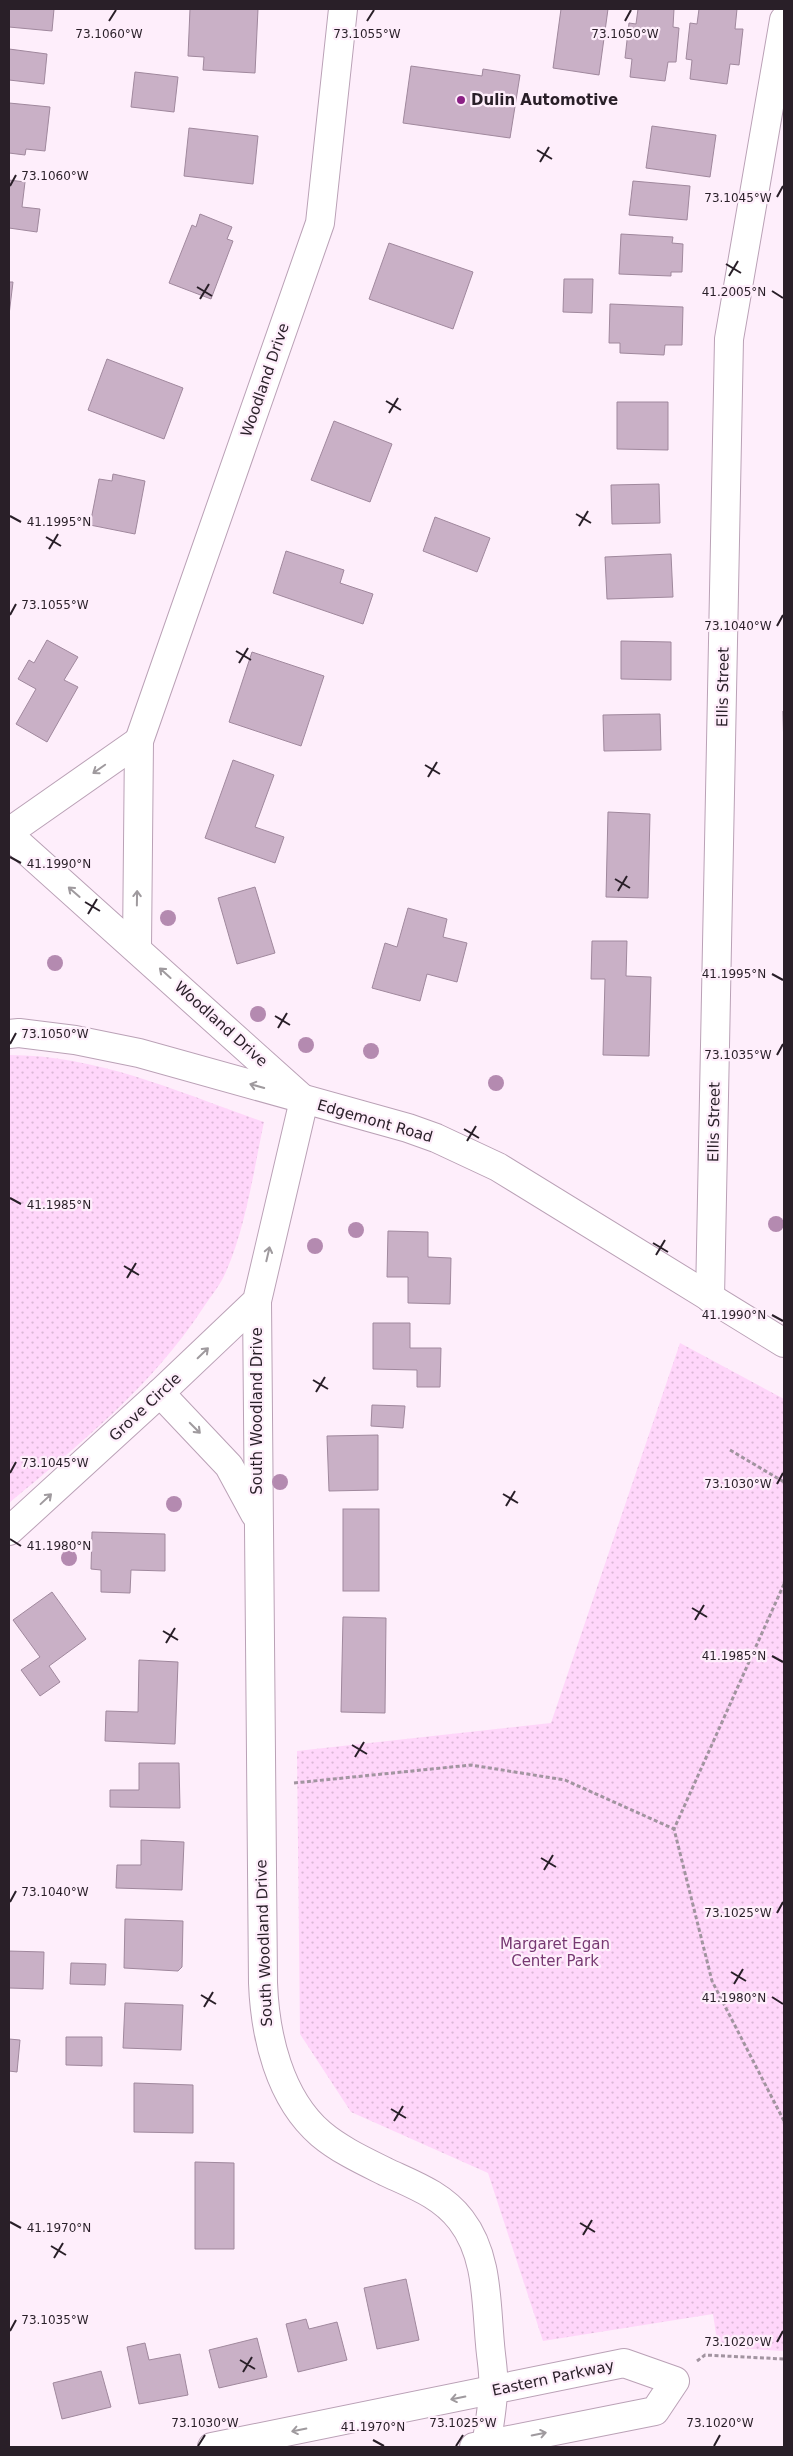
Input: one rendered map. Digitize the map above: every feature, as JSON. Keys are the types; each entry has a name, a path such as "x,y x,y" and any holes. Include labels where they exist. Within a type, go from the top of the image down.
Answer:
{"street":[{"name":"Woodland Drive","path":"304,1100 137,947 138,741 320,223 343,9"},
{"name":"Ellis Street","path":"710,1298 729,339 784,20"},
{"path":"137,947 9,833 138,741"},
{"name":"Edgemont Road","path":"9,1034 19,1033 75,1040 139,1052 408,1128 463,1150 498,1168 784,1343"},
{"path":"257,1301 304,1100"},
{"name":"Grove Circle","path":"9,1531 257,1301"},
{"name":"South Woodland Drive","path":"257,1301 264,2012 268,2038 274,2060 295,2100 320,2133 362,2160 425,2190 453,2210 463,2222 472,2238 484,2276 494,2391 480,2446"},
{"name":"South Woodland Drive","path":"160,1393 229,1466 252,1504 258,1520"},
{"name":"Eastern Parkway","path":"212,2447 624,2363 675,2380 654,2411 480,2446"}],"path":[{"path":"730,1450 784,1482"},
{"path":"784,1584 674,1829 712,1981 784,2121"},
{"path":"261,1787 471,1765 565,1780 674,1829"},
{"path":"705,2354 784,2359"}],"green space":[{"path":"9,1055 75,1061 107,1069 170,1088 264,1122 238,1240 224,1276 217,1288 161,1363 114,1413 9,1503"},
{"name":"Margaret Egan Center Park","path":"680,1343 784,1399 784,2351 718,2347 713,2314 543,2341 488,2173 351,2112 300,2034 297,1751 551,1723"}],"building":[{"path":"9,9 54,9 52,31 9,27"},
{"path":"190,9 258,9 255,73 203,70 204,57 188,56"},
{"path":"561,9 608,9 599,75 553,68"},
{"path":"638,9 674,9 673,27 679,28 676,62 668,62 665,81 630,77 632,59 625,58 629,23 636,24"},
{"path":"699,9 737,9 735,29 743,29 739,65 730,64 727,84 690,79 692,60 686,59 690,23 697,24"},
{"path":"9,49 47,54 44,84 9,80"},
{"name":"Dulin Automotive","path":"411,66 482,76 483,69 520,75 510,138 403,123"},
{"path":"135,72 178,77 174,112 131,107"},
{"path":"9,103 50,107 45,151 26,149 25,155 9,153"},
{"path":"652,126 716,135 710,177 646,168"},
{"path":"189,128 258,136 253,184 184,176"},
{"path":"9,180 25,182 22,207 40,209 37,232 9,228"},
{"path":"633,181 690,186 687,220 629,215"},
{"path":"200,214 232,227 227,239 233,241 211,299 169,283 192,225 196,227"},
{"path":"621,234 673,237 672,243 683,244 682,272 671,272 671,276 619,274"},
{"path":"389,243 473,272 453,329 369,299"},
{"path":"564,279 593,279 592,313 563,312"},
{"path":"9,282 13,282 9,315"},
{"path":"610,304 683,307 682,345 665,345 664,355 620,353 620,343 609,343"},
{"path":"107,359 183,388 164,439 88,410"},
{"path":"617,402 668,402 668,450 617,449"},
{"path":"334,421 392,444 370,502 311,480"},
{"path":"113,474 145,481 135,534 90,525 99,479 112,481"},
{"path":"659,484 660,523 612,524 611,485"},
{"path":"435,517 490,538 477,572 423,551"},
{"path":"286,551 344,570 340,583 373,594 363,624 273,593"},
{"path":"671,554 673,597 607,599 605,557"},
{"path":"47,640 78,657 64,680 78,687 47,742 16,724 36,689 18,679 29,660 34,663"},
{"path":"621,641 671,642 671,680 621,679"},
{"path":"252,652 324,676 301,746 229,722"},
{"path":"783,711 784,711 784,754"},
{"path":"660,714 661,750 604,751 603,715"},
{"path":"233,760 274,775 255,827 284,837 275,863 205,838"},
{"path":"608,812 650,814 648,898 606,897"},
{"path":"255,887 275,953 237,964 218,898"},
{"path":"408,908 447,919 443,937 467,943 457,982 427,974 420,1001 372,988 385,943 397,947"},
{"path":"592,941 627,941 626,976 651,977 649,1056 603,1055 605,979 591,979"},
{"path":"388,1231 428,1232 428,1257 451,1258 450,1304 408,1303 408,1277 387,1277"},
{"path":"373,1323 410,1323 410,1348 441,1348 440,1387 417,1387 417,1370 373,1369"},
{"path":"372,1405 405,1406 403,1428 371,1426"},
{"path":"378,1435 378,1490 329,1491 327,1436"},
{"path":"343,1509 379,1509 379,1591 343,1591"},
{"path":"92,1532 165,1534 165,1571 131,1570 130,1593 101,1592 101,1570 91,1569"},
{"path":"52,1592 86,1639 49,1666 60,1682 40,1696 21,1670 40,1657 13,1620"},
{"path":"343,1617 386,1618 385,1713 341,1712"},
{"path":"139,1660 178,1662 175,1744 105,1741 106,1711 138,1712"},
{"path":"139,1763 179,1763 180,1808 110,1807 110,1790 139,1790"},
{"path":"141,1840 184,1842 182,1890 116,1888 117,1865 141,1865"},
{"path":"125,1919 183,1921 182,1967 178,1971 124,1968"},
{"path":"9,1951 44,1952 43,1989 9,1988"},
{"path":"71,1963 106,1964 105,1985 70,1984"},
{"path":"125,2003 183,2005 181,2050 123,2048"},
{"path":"66,2037 102,2037 102,2066 66,2065"},
{"path":"9,2039 20,2040 17,2072 9,2071"},
{"path":"134,2083 193,2085 193,2133 134,2132"},
{"path":"195,2162 234,2163 234,2249 195,2249"},
{"path":"406,2279 419,2340 377,2349 364,2288"},
{"path":"306,2319 309,2329 337,2322 347,2360 298,2372 286,2324"},
{"path":"257,2338 267,2377 219,2388 209,2350"},
{"path":"145,2343 149,2360 180,2354 188,2395 139,2404 127,2347"},
{"path":"101,2371 111,2407 62,2419 53,2383"}],"place":[{"name":"Dulin Automotive","path":"461,100"}]}
